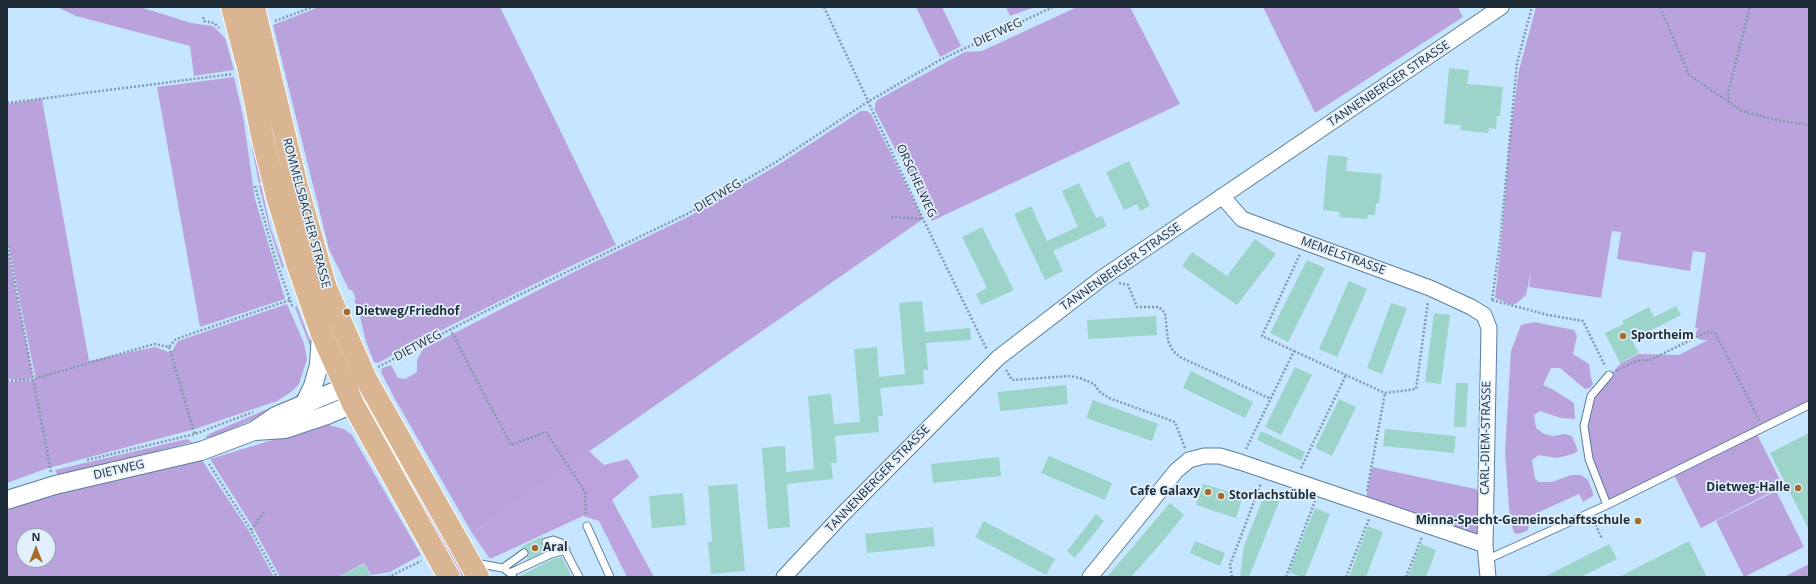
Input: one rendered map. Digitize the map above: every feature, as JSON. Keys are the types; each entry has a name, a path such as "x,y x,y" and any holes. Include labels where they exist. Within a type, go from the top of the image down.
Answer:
{"main road":[{"name":"ROMMELSBACHER STRASSE","path":"232,7 249,71 262,136 277,196 298,266 321,332 349,396 449,577"},
{"name":"ROMMELSBACHER STRASSE","path":"257,17 298,190 324,281 372,380 474,569"}],"street":[{"name":"TANNENBERGER STRASSE","path":"784,577 842,515 995,360 1102,278 1501,7"},
{"name":"MEMELSTRASSE","path":"1222,196 1242,219 1430,288 1471,307 1484,315"},
{"name":"CARL-DIEM-STRASSE","path":"1484,315 1489,328 1485,544 1488,577"},
{"path":"304,405 313,386 319,365 321,332"},
{"name":"DIETWEG","path":"254,431 285,429 327,415 349,396 372,380"},
{"name":"DIETWEG","path":"7,500 52,473 201,451 254,431 276,416 304,405 349,396"},
{"path":"1090,577 1176,471 1189,460 1204,456 1220,456 1240,462 1485,544"}],"lane":[{"path":"1607,505 1589,459 1584,426 1591,396 1609,375"},
{"path":"1486,560 1607,505 1809,404"},
{"path":"587,526 610,577"},
{"path":"546,542 553,540 561,543 579,577"},
{"path":"503,568 511,575 551,554 566,550"},
{"path":"474,569 503,568 524,553"}],"path":[{"path":"257,17 313,7"},
{"name":"ORSCHELWEG","path":"824,7 923,219 995,360 1012,380 1070,376 1080,378 1094,384 1100,392 1109,398 1175,422 1189,460"},
{"name":"DIETWEG","path":"372,380 450,329 689,213 776,162 869,101 940,60 1053,7"},
{"path":"1484,315 1492,300 1500,243 1517,63 1532,7"},
{"path":"1660,7 1689,74 1742,111 1777,120 1809,125"},
{"path":"1729,103 1728,93 1750,7"},
{"path":"7,103 249,71"},
{"path":"891,218 923,219"},
{"path":"7,242 52,473"},
{"path":"1306,243 1262,336 1385,393 1416,389 1430,288"},
{"path":"1102,278 1128,285 1137,307 1159,307 1164,313 1168,341 1173,351 1180,357 1271,399"},
{"path":"169,348 176,340 290,300"},
{"path":"1492,300 1548,315 1583,320 1609,375 1636,361 1650,360 1707,332 1716,334 1763,428"},
{"path":"450,329 511,445 546,432 585,492 587,526"},
{"path":"7,381 34,379 154,344 169,348"},
{"path":"169,348 201,451 251,530 277,577"},
{"path":"1240,462 1294,351"},
{"path":"1295,481 1346,375"},
{"path":"1346,577 1369,506 1385,393"},
{"path":"81,462 195,434 257,410"},
{"path":"1232,577 1230,565 1265,471"},
{"path":"1286,577 1319,489"},
{"path":"251,530 264,512"},
{"path":"1406,577 1427,525"},
{"path":"1598,530 1602,539"},
{"path":"388,577 426,558"}],"shaded area":[{"path":"57,7 140,7 191,23 213,26 225,38 234,70 194,76 190,46 76,16"},
{"path":"319,7 500,7 616,245 405,348 378,363 374,362 366,342 354,300 356,299 352,290 349,290 329,249 273,25"},
{"path":"916,7 942,7 961,46 940,57"},
{"path":"1006,7 1035,7 1010,16"},
{"path":"1077,7 1130,7 1180,104 932,221 875,110 875,103 879,99 965,52 982,51"},
{"path":"1263,7 1458,7 1463,17 1315,113"},
{"path":"1536,7 1809,7 1809,404 1608,504 1590,460 1585,426 1592,396 1621,363 1639,354 1679,355 1708,340 1701,340 1696,337 1698,328 1695,328 1706,253 1693,251 1690,271 1617,259 1621,232 1612,231 1601,298 1529,287 1531,270 1526,295 1517,303 1512,305 1495,298 1510,136 1519,70"},
{"path":"234,77 243,116 255,199 285,299 200,327 157,87"},
{"path":"42,99 89,361 155,347 171,353 178,341 287,304 304,343 307,359 299,384 291,392 277,401 195,429 45,469 7,483 7,382 36,380 7,238 7,104"},
{"path":"861,111 867,111 871,114 923,219 472,533 395,399 381,372 382,368 391,365 398,378 405,379 417,372 417,360 423,349 576,271 690,216 778,165"},
{"path":"249,115 261,183 259,183 252,148"},
{"path":"259,185 261,185 270,226 284,267 282,268 269,227"},
{"path":"7,247 33,377 23,380 7,379"},
{"path":"297,306 313,348 312,359 311,349 295,307"},
{"path":"1534,322 1574,330 1577,336 1573,354 1589,364 1593,384 1590,388 1585,389 1560,368 1551,368 1543,385 1574,403 1575,419 1561,418 1540,411 1534,415 1536,428 1544,434 1553,436 1565,434 1572,436 1578,451 1573,454 1557,458 1539,455 1532,460 1535,479 1539,482 1552,482 1571,475 1581,475 1588,480 1593,496 1583,502 1579,494 1528,517 1530,523 1527,531 1518,534 1514,533 1510,520 1505,452 1511,351 1521,325"},
{"path":"304,386 306,387 296,398 281,407 214,437 205,438 209,434 295,397"},
{"path":"367,407 462,573 464,577 458,577"},
{"path":"325,424 344,429 352,435 421,555 390,572 371,575 364,563 338,577 280,577 253,527 210,459"},
{"path":"1756,432 1783,486 1701,528 1673,473"},
{"path":"187,439 192,442 61,476 58,476 55,470"},
{"path":"589,451 604,465 628,459 639,477 612,500 654,577 627,577 599,521 583,516 490,559 472,533"},
{"path":"202,460 249,531 274,577 7,577 7,508 57,492"},
{"path":"1372,467 1485,491 1485,542 1365,503"},
{"path":"1776,491 1804,547 1744,577 1716,521"},
{"path":"1809,564 1809,577 1784,577"}],"building":[{"path":"1449,68 1469,70 1467,84 1503,87 1500,116 1497,116 1496,129 1489,128 1488,133 1460,130 1461,125 1444,124"},
{"path":"1328,155 1348,157 1346,171 1382,174 1379,203 1376,203 1375,215 1368,215 1367,219 1339,217 1340,212 1323,210"},
{"path":"1129,161 1150,206 1140,211 1137,204 1124,210 1106,172"},
{"path":"1079,183 1096,218 1102,216 1107,226 1053,251 1063,271 1045,280 1014,214 1031,206 1047,241 1078,227 1062,191"},
{"path":"982,227 1014,290 981,305 976,294 987,288 962,237"},
{"path":"1255,239 1276,254 1237,305 1182,266 1192,252 1227,276"},
{"path":"1307,260 1325,268 1288,342 1270,333"},
{"path":"1349,281 1367,289 1337,357 1319,349"},
{"path":"922,301 925,332 970,328 971,340 926,343 928,370 923,370 924,384 880,388 883,416 878,416 879,432 835,436 837,463 831,463 833,479 787,484 790,527 768,529 762,448 785,446 786,472 814,469 808,396 831,394 834,424 860,422 854,349 877,347 879,377 905,374 899,303"},
{"path":"1391,303 1407,308 1382,374 1367,368"},
{"name":"Sportheim","path":"1676,306 1681,315 1632,340 1639,353 1620,363 1605,333 1624,324 1622,321 1649,307 1654,317"},
{"path":"1434,313 1450,315 1441,384 1425,382"},
{"path":"1156,316 1157,335 1088,339 1087,320"},
{"path":"1295,367 1312,375 1281,435 1265,427"},
{"path":"1191,371 1253,402 1245,418 1183,388"},
{"path":"1456,383 1468,383 1466,427 1454,427"},
{"path":"1066,385 1068,404 1000,411 998,392"},
{"path":"1339,399 1356,407 1332,456 1315,448"},
{"path":"1093,400 1158,424 1152,441 1086,418"},
{"path":"1385,429 1456,436 1454,453 1383,446"},
{"path":"1261,431 1305,452 1301,461 1257,440"},
{"name":"Dietweg-Halle","path":"1809,433 1809,530 1770,453"},
{"path":"1049,456 1112,483 1105,500 1041,473"},
{"path":"999,457 1001,476 933,483 931,464"},
{"path":"737,484 745,571 711,574 708,542 712,542 708,486"},
{"path":"1203,484 1243,496 1236,518 1196,505"},
{"path":"1266,491 1281,497 1249,577 1240,577 1244,546"},
{"path":"683,493 686,525 652,528 649,496"},
{"path":"1170,503 1184,515 1162,542 1131,577 1107,577"},
{"path":"1315,508 1330,514 1305,577 1301,577 1289,572"},
{"path":"1096,514 1104,521 1075,558 1067,551"},
{"path":"984,521 1055,559 1046,575 975,537"},
{"path":"1368,526 1383,532 1366,577 1349,577"},
{"path":"933,527 935,546 867,553 865,534"},
{"name":"Aral","path":"543,536 541,544 550,549 527,560 528,550 522,549 521,547"},
{"path":"1195,541 1225,553 1220,566 1190,553"},
{"path":"1689,541 1707,577 1619,577"},
{"path":"1421,544 1436,550 1426,577 1408,577"},
{"path":"1609,544 1617,559 1581,577 1544,577"},
{"path":"562,557 572,577 518,577 553,559"},
{"path":"364,564 371,577 338,577"}],"place":[{"name":"Dietweg/Friedhof","path":"347,312"},
{"name":"Sportheim","path":"1623,336"},
{"name":"Dietweg-Halle","path":"1798,488"},
{"name":"Cafe Galaxy","path":"1208,492"},
{"name":"Storlachstüble","path":"1221,496"},
{"name":"Minna-Specht-Gemeinschaftsschule","path":"1638,521"},
{"name":"Aral","path":"535,548"}]}
